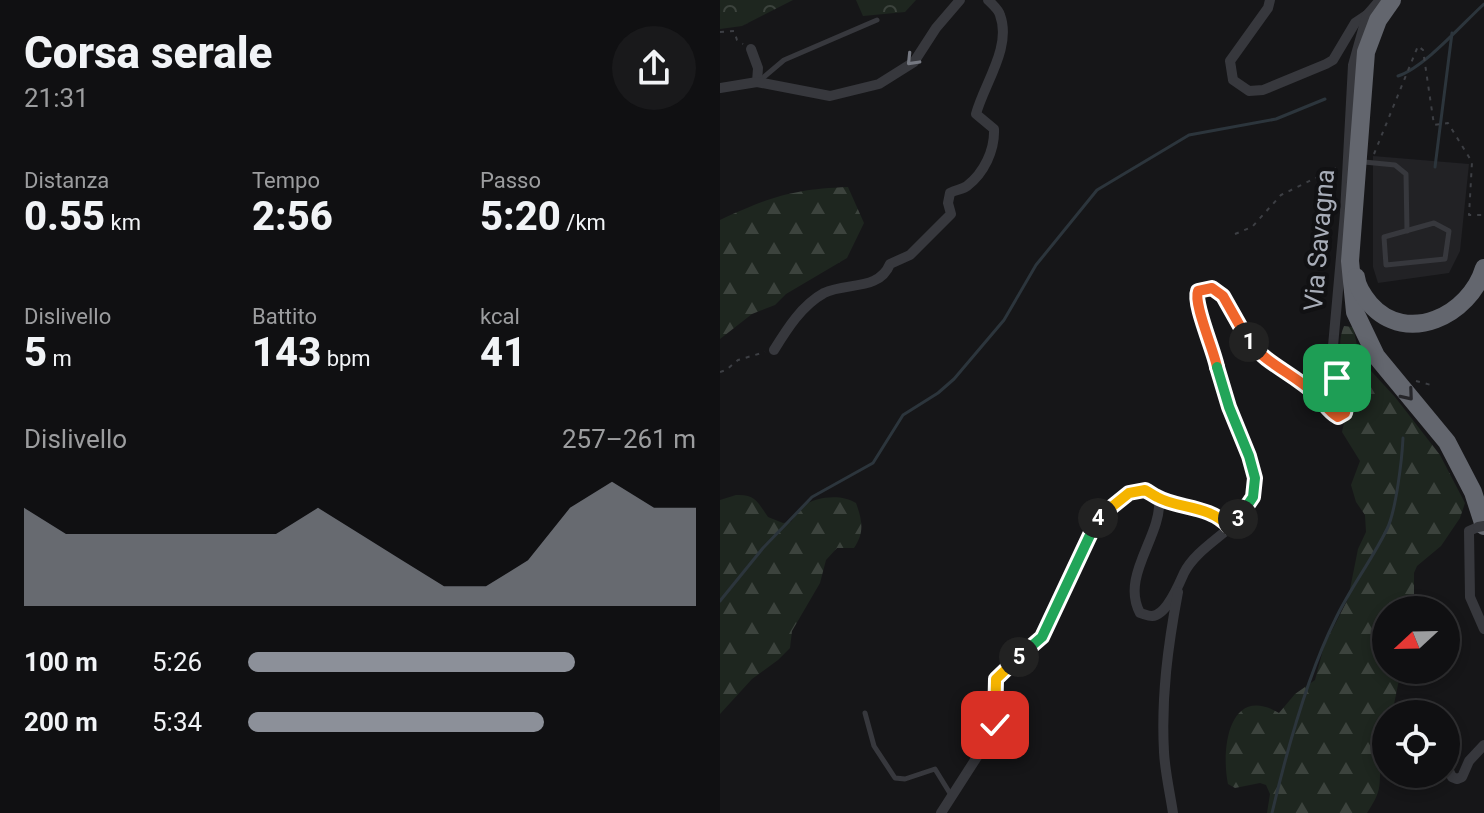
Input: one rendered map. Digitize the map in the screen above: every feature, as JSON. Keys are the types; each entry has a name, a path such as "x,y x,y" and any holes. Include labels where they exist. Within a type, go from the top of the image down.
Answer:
{"highway":[{"path":"1392,0 1378,20 1366,52 1350,261 1355,312 1376,356 1447,442 1473,492 1482,527"},
{"path":"1401,0 1379,31 1373,51 1357,283 1367,301 1390,320 1407,324 1426,323 1444,317 1461,304 1473,290 1484,268"}],"street":[{"path":"720,88 757,82 830,96 879,84 914,62 936,28 960,0"},
{"path":"774,350 791,322 823,294 841,287 872,283 886,275 890,264 910,255 951,214 948,203 950,193 964,189 982,171 994,138 994,129 976,114 981,92 998,58 1003,38 1000,14 988,0"},
{"path":"1270,0 1268,8 1230,61 1233,80 1249,91 1263,90 1333,60 1355,23 1367,15"},
{"name":"Via Savagna","path":"1159,500 1160,513 1146,545 1136,584 1135,603 1140,613 1152,616 1160,613 1190,561 1240,517 1253,497 1255,478 1249,456 1229,407 1195,295 1205,288 1212,288 1223,296 1246,339 1258,353 1316,394 1329,412 1338,417 1345,413 1347,404 1337,378 1333,346 1353,65 1367,15 1380,0"},
{"path":"751,49 758,68 757,82"},
{"path":"941,813 993,732 996,679 1042,637 1095,521 1129,493 1145,490 1159,500"},
{"path":"1482,527 1469,531 1470,597 1484,629"},
{"path":"1173,813 1164,754 1163,701 1179,582"},
{"path":"1460,778 1469,761 1484,745"}],"lane":[{"path":"757,82 784,60 877,20"},
{"path":"1367,162 1395,165 1406,174 1407,231"},
{"path":"1434,223 1449,231 1445,259 1386,265 1384,237 1407,231 1434,223"},
{"path":"865,713 874,746 895,778 905,779 935,769 952,796"}],"path":[{"path":"720,32 734,31 737,40 751,49"},
{"path":"1367,162 1418,46 1423,50 1434,125 1448,123 1472,162 1469,215 1484,215"},
{"path":"1235,234 1252,227 1281,195 1339,167 1347,173"},
{"path":"720,372 738,360 774,350"},
{"path":"1159,500 1199,508 1223,520 1229,527"}],"shaded area":[{"path":"1373,156 1469,164 1460,251 1449,273 1378,283 1373,267"}],"green space":[{"path":"720,0 793,0 742,26 720,29"},
{"path":"856,0 916,0 905,12 863,16"},
{"path":"848,187 864,223 847,258 786,294 775,305 752,314 720,339 720,220 782,196"},
{"path":"1344,326 1353,327 1360,359 1395,397 1440,455 1465,503 1460,518 1441,546 1417,566 1414,596 1372,596 1372,684 1398,684 1395,700 1372,700 1372,788 1378,788 1373,804 1367,813 1267,813 1270,794 1266,785 1260,783 1235,788 1228,784 1226,755 1232,725 1239,714 1249,707 1262,706 1279,713 1295,694 1315,680 1324,646 1348,599 1358,549 1366,532 1365,515 1356,502 1351,485 1360,461 1342,432 1353,409 1341,357"},
{"path":"736,495 752,498 768,517 783,523 791,522 801,507 815,500 837,497 850,500 856,503 861,531 854,548 837,548 826,560 820,583 792,631 790,648 752,679 720,714 720,500"}],"waterway":[{"path":"1398,76 1431,55 1484,4"},
{"path":"1435,167 1452,33"},
{"path":"720,601 763,548 812,497 873,463 903,415 954,379 1004,320 1036,265 1097,190 1189,135 1276,119 1325,99"},
{"path":"1272,813 1299,715 1325,641 1390,521 1403,438"}],"route":[{"path":"995,725 996,679 1042,637 1095,521 1102,514 1129,493 1145,490 1159,500 1199,508 1223,520 1229,527 1253,497 1255,478 1220,382 1210,337 1195,299 1198,291 1212,288 1223,296 1246,339 1258,353 1316,394 1329,412 1338,417 1345,413 1347,404 1337,378"}]}
